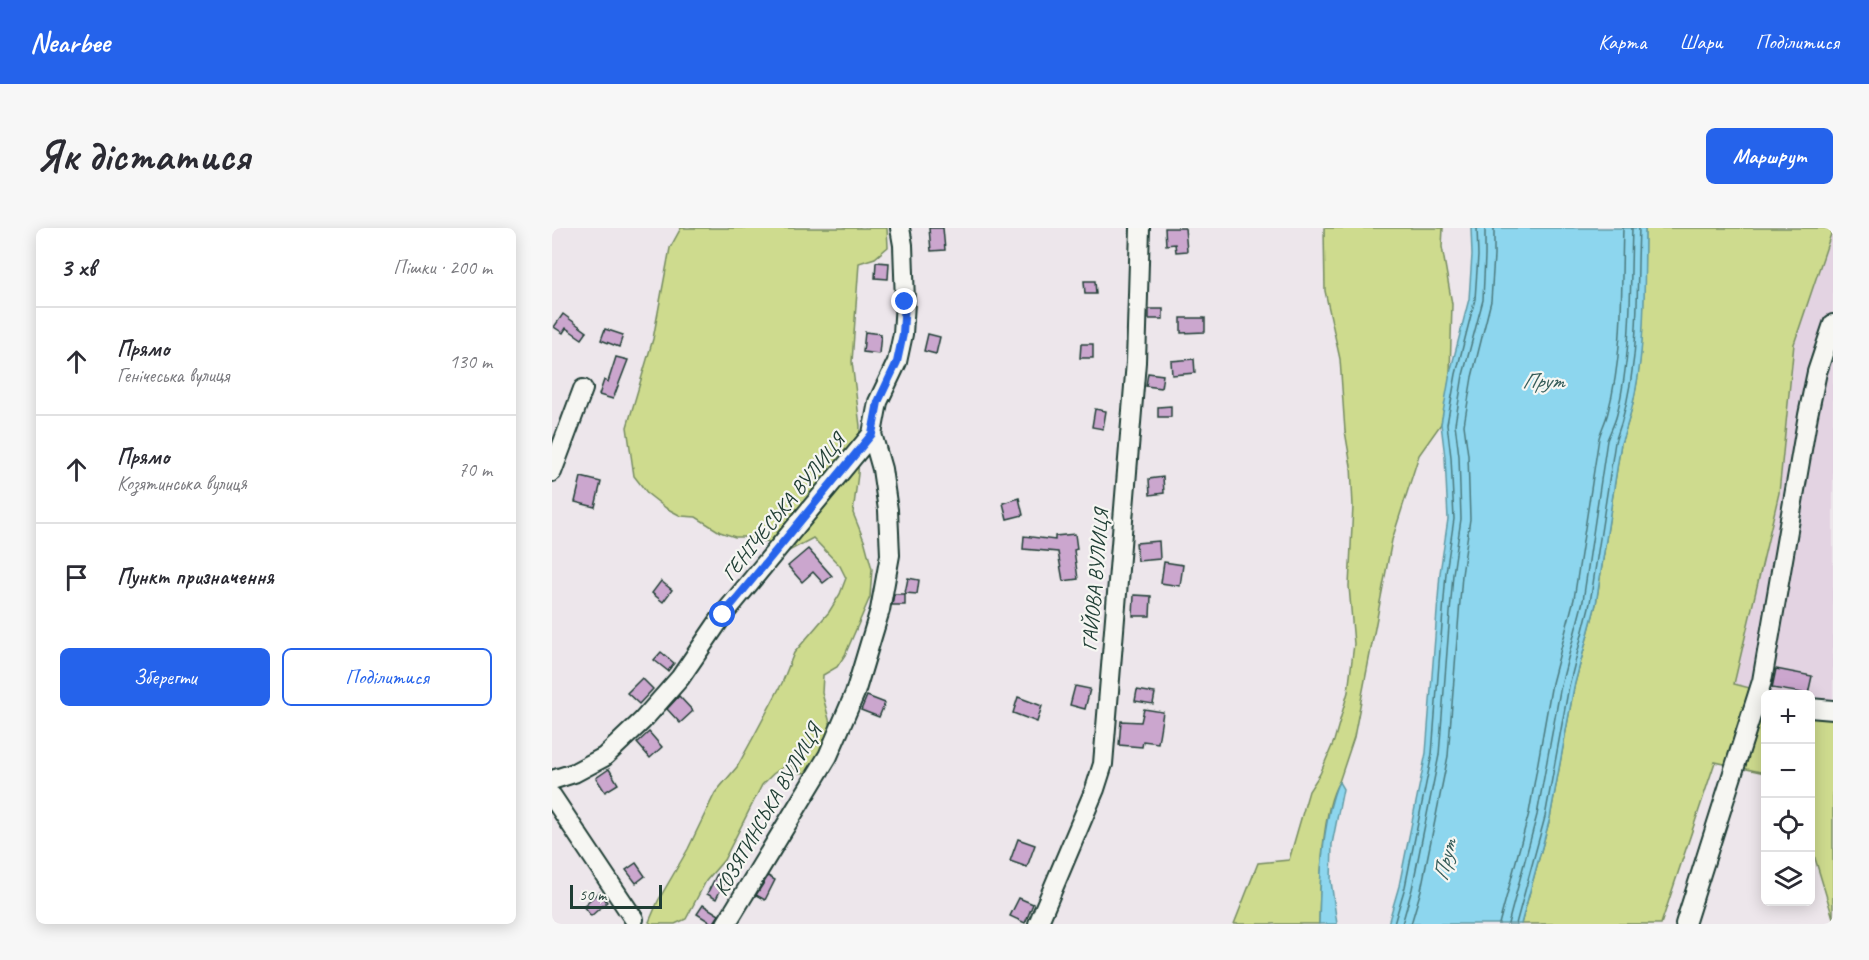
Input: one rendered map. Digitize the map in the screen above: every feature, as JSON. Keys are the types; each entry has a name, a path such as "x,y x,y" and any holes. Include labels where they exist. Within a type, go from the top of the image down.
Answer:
{"street":[{"name":"КОЗЯТИНСЬКА ВУЛИЦЯ","path":"726,924 828,756 855,693 880,610 890,555 888,510 882,469 872,434 878,402 897,362 903,334 904,268 900,228"},
{"name":"ГАЙОВА ВУЛИЦЯ","path":"1038,924 1095,789 1102,764 1137,362 1140,228"},
{"path":"1685,924 1690,902 1760,704 1808,416 1817,372 1833,324"},
{"path":"552,472 583,389"},
{"name":"ГЕНІЧЕСЬКА ВУЛИЦЯ","path":"552,780 574,773 604,757 642,721 680,678 723,615 872,434"},
{"path":"1815,708 1833,710"},
{"path":"552,796 634,919"}],"shaded area":[{"path":"1833,230 1833,703 1815,703 1815,690 1761,691 1734,685 1779,493 1794,344"}],"green space":[{"path":"681,228 887,228 888,247 875,258 859,263 852,362 860,426 858,474 853,513 872,569 870,597 845,655 837,667 823,675 822,693 831,727 814,772 799,773 789,763 762,785 724,860 706,881 686,919 675,924 652,924 649,922 658,901 688,849 715,793 737,767 782,683 794,653 829,612 846,578 840,566 813,538 789,551 767,541 755,542 720,532 696,517 681,516 666,508 648,494 634,476 627,427 653,339 670,248"},
{"path":"1324,228 1443,228 1442,247 1452,304 1450,373 1441,424 1419,455 1392,540 1354,737 1328,811 1323,851 1319,924 1234,924 1258,863 1289,860 1309,791 1320,774 1334,741 1348,692 1354,644 1349,586 1353,506 1351,466 1345,431 1340,359 1325,291"},
{"path":"1645,228 1833,228 1794,344 1779,493 1734,684 1761,691 1761,772 1715,762 1661,924 1521,924 1550,818 1574,687 1596,604 1621,443 1635,391 1643,310"},
{"path":"1815,703 1833,703 1833,918 1815,858"}],"water":[{"name":"Прут","path":"1471,228 1645,228 1644,310 1640,364 1636,391 1621,443 1596,604 1574,687 1550,818 1521,924 1388,924 1399,886 1426,753 1440,573 1448,519 1441,424 1450,373 1469,299"},
{"path":"1339,782 1343,789 1332,844 1331,881 1337,924 1319,924 1325,837 1330,808"}],"building":[{"path":"929,228 943,228 945,250 931,251"},
{"path":"1165,228 1185,228 1187,251 1176,252 1175,244 1166,245"},
{"path":"876,262 889,263 888,279 875,278"},
{"path":"1084,281 1095,281 1096,294 1085,294"},
{"path":"1149,309 1163,309 1163,319 1149,319"},
{"path":"563,314 587,332 582,339 566,328 563,333 554,327"},
{"path":"1181,318 1205,318 1205,332 1181,333"},
{"path":"605,329 623,335 619,347 601,340"},
{"path":"865,332 881,334 879,354 863,352"},
{"path":"928,334 940,337 936,354 924,351"},
{"path":"1081,344 1093,344 1093,358 1080,358"},
{"path":"616,357 628,360 613,399 599,395 604,380 608,382"},
{"path":"1194,359 1195,373 1172,375 1171,361"},
{"path":"1148,373 1163,375 1161,388 1146,386"},
{"path":"1171,406 1171,417 1158,417 1158,407"},
{"path":"1095,409 1106,411 1103,429 1092,427"},
{"path":"581,477 601,482 595,507 575,502"},
{"path":"1163,477 1164,493 1150,495 1149,479"},
{"path":"1019,498 1023,515 1007,519 1003,503"},
{"path":"1075,534 1077,549 1074,550 1078,579 1063,581 1058,552 1023,549 1024,536 1055,540 1055,536"},
{"path":"1159,541 1160,559 1138,561 1136,543"},
{"path":"808,549 832,576 823,583 813,572 802,582 788,566"},
{"path":"1164,562 1183,565 1180,586 1161,583"},
{"path":"908,578 919,580 917,594 905,593"},
{"path":"661,581 672,590 663,602 652,593"},
{"path":"894,594 905,594 905,605 892,605"},
{"path":"1134,595 1151,596 1150,616 1133,616"},
{"path":"661,652 674,663 668,671 654,660"},
{"path":"1776,669 1812,676 1809,690 1772,688"},
{"path":"642,678 653,689 639,704 627,693"},
{"path":"1075,686 1090,689 1085,709 1070,705"},
{"path":"1137,690 1155,693 1153,704 1135,701"},
{"path":"679,696 693,711 680,723 667,709"},
{"path":"867,696 885,703 879,717 861,710"},
{"path":"1018,697 1042,706 1037,722 1013,713"},
{"path":"1144,709 1163,712 1158,743 1143,741 1142,747 1119,745 1121,721 1141,722"},
{"path":"649,732 662,747 650,758 637,743"},
{"path":"609,769 618,784 605,792 596,778"},
{"path":"1018,839 1035,845 1027,867 1010,861"},
{"path":"636,863 645,876 636,883 626,870"},
{"path":"717,874 726,879 716,899 707,894"},
{"path":"768,876 775,880 765,900 756,895"},
{"path":"599,892 607,902 591,916 583,906"},
{"path":"1019,898 1033,904 1025,923 1010,916"},
{"path":"703,905 719,915 713,924 697,914"}],"route":[{"path":"723,615 872,434 878,402 897,362 903,334 905,302"}]}
